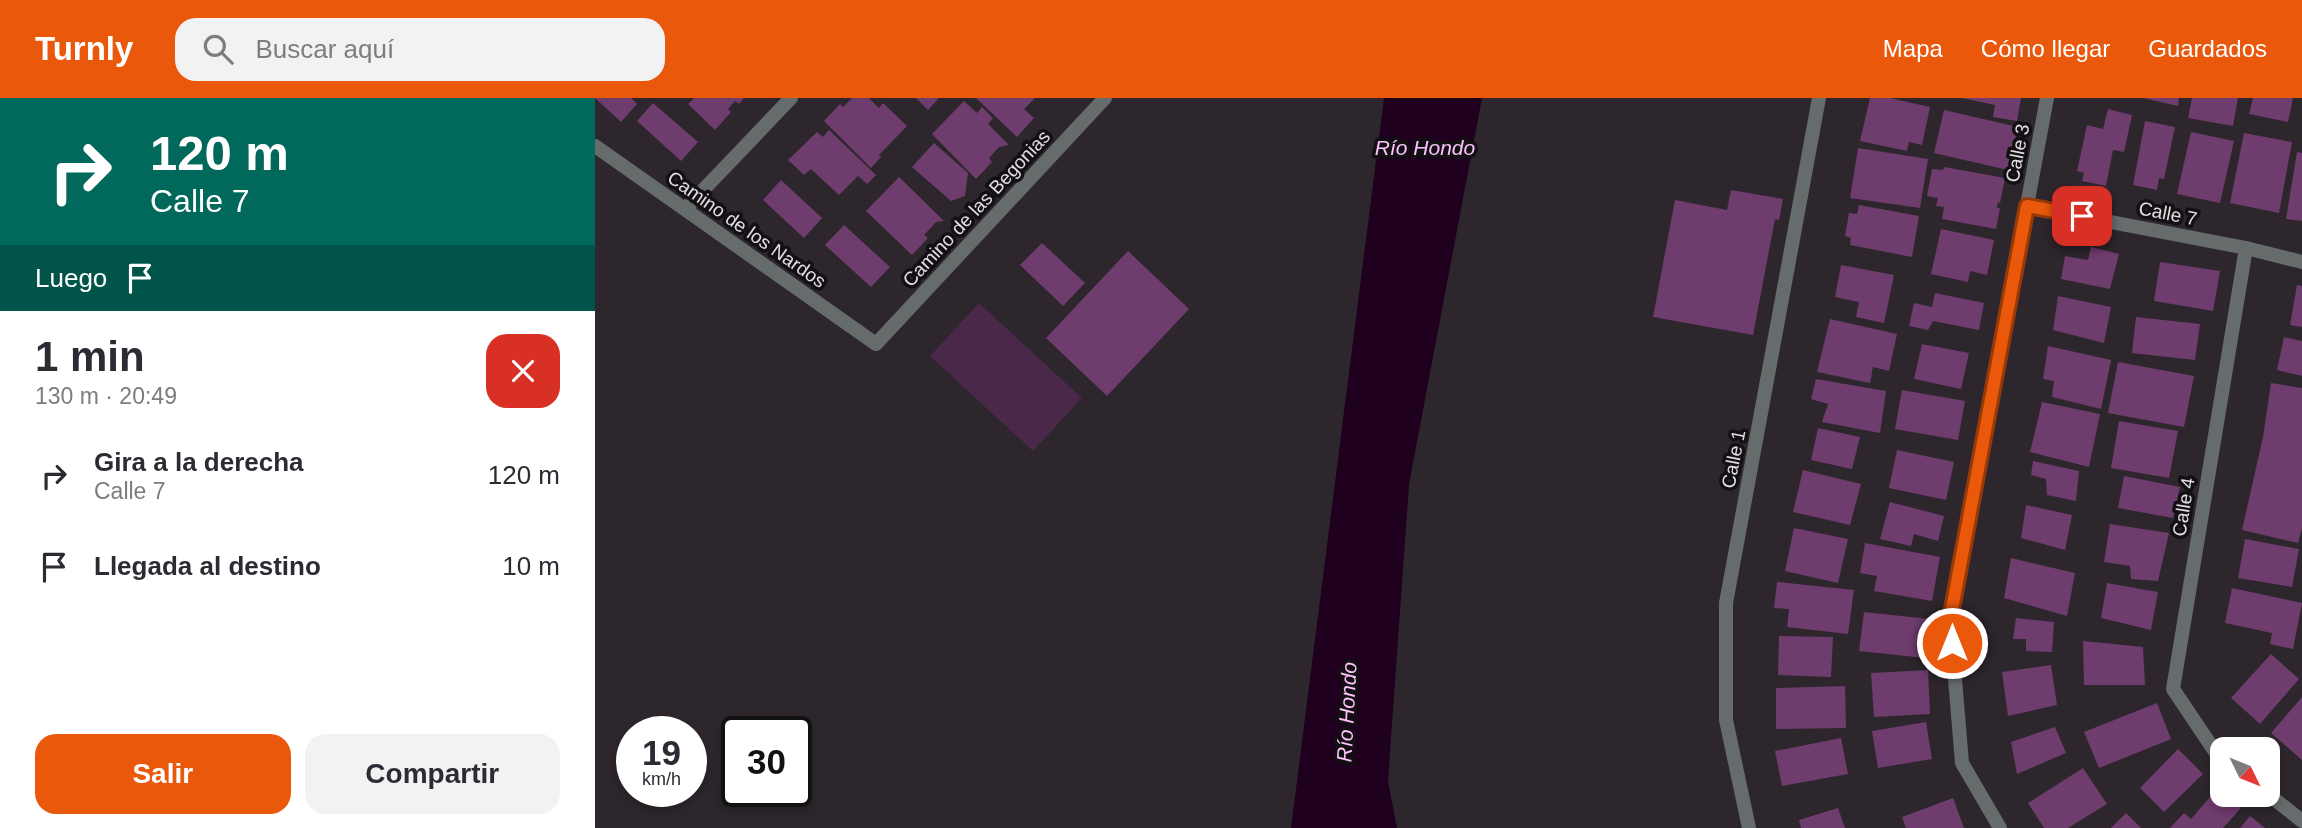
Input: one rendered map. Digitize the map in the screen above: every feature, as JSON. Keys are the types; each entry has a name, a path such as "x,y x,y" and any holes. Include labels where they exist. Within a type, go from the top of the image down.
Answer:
{"street":[{"path":"685,209 791,98"},
{"name":"Camino de las Begonias","path":"876,344 1105,98"},
{"name":"Calle 1","path":"1749,828 1726,720 1726,603 1819,98"},
{"name":"Calle 3","path":"2000,828 1962,763 1950,620 2047,98"},
{"name":"Camino de los Nardos","path":"595,146 876,344"},
{"name":"Calle 7","path":"2027,206 2246,248 2302,262"},
{"name":"Calle 4","path":"2210,744 2173,689 2246,248"},
{"path":"2280,804 2302,821"}],"shaded area":[{"path":"979,303 1082,398 1033,451 930,356"}],"water":[{"name":"Río Hondo","path":"1384,98 1482,98 1409,484 1388,781 1397,828 1291,828"}],"building":[{"path":"595,98 631,98 637,104 621,122"},
{"path":"694,98 744,98 739,104 735,101 728,109 731,112 715,130 688,104"},
{"path":"852,98 869,98 879,108 883,103 907,126 879,155 881,157 871,168 824,121 840,104 843,107"},
{"path":"916,98 939,98 928,110"},
{"path":"976,98 1035,98 1024,109 1034,118 1017,137"},
{"path":"1870,98 1890,98 1930,107 1922,145 1909,142 1907,151 1860,141"},
{"path":"1962,98 2021,98 2017,121 1993,117 1995,105"},
{"path":"2143,98 2179,98 2178,106"},
{"path":"2192,98 2238,98 2233,126 2188,118"},
{"path":"2253,98 2293,98 2288,122 2249,114"},
{"path":"964,101 977,113 982,107 993,118 988,124 1009,145 999,147 989,158 992,162 976,179 932,134"},
{"path":"653,103 698,142 681,161 637,121"},
{"path":"2108,109 2132,115 2124,152 2113,150 2106,186 2082,181 2084,173 2077,171 2087,125 2103,129"},
{"path":"1944,110 2018,127 2008,170 1934,153"},
{"path":"2145,121 2175,127 2164,179 2159,178 2157,190 2133,185"},
{"path":"829,130 876,175 867,184 858,176 839,195 811,169 804,175 788,160 817,132 823,137"},
{"path":"2191,132 2234,141 2220,203 2177,194"},
{"path":"2244,133 2292,142 2279,213 2230,203"},
{"path":"934,143 968,173 965,196 951,201 912,167"},
{"path":"1858,148 1928,159 1920,208 1850,198"},
{"path":"2297,152 2302,153 2302,221 2286,219"},
{"path":"1944,167 2005,178 2000,203 1998,202 1997,208 2000,208 1996,229 1942,219 1944,207 1936,206 1938,198 1927,196 1932,169 1943,170"},
{"path":"899,177 944,221 936,222 924,235 928,238 912,255 866,211"},
{"path":"781,180 822,218 804,238 763,200"},
{"path":"1731,190 1783,199 1779,220 1775,219 1753,335 1653,317 1675,200 1727,210"},
{"path":"1859,205 1919,216 1912,257 1850,245 1851,238 1845,236 1849,213 1857,214"},
{"path":"844,225 890,267 871,287 825,245"},
{"path":"1941,229 1994,240 1987,275 1970,271 1968,282 1931,274"},
{"path":"1042,243 1085,283 1063,306 1020,265"},
{"path":"2091,247 2119,254 2110,289 2061,279 2065,256 2088,260"},
{"path":"1128,251 1189,309 1107,396 1046,338"},
{"path":"2160,262 2220,271 2213,311 2154,301"},
{"path":"1841,265 1894,275 1884,323 1856,317 1859,302 1835,297"},
{"path":"2297,285 2302,286 2302,327 2290,325"},
{"path":"1935,293 1984,303 1979,330 1933,321 1928,330 1909,326 1914,303 1932,307"},
{"path":"2058,296 2111,307 2104,343 2053,330"},
{"path":"2136,317 2200,324 2195,360 2132,353"},
{"path":"1830,319 1897,334 1889,371 1873,367 1870,383 1817,372"},
{"path":"2284,337 2302,341 2302,376 2277,370"},
{"path":"1922,344 1969,353 1961,389 1914,379"},
{"path":"2048,346 2111,360 2101,409 2052,397 2054,381 2043,379"},
{"path":"2118,362 2194,376 2184,427 2108,413"},
{"path":"1816,379 1886,391 1880,433 1822,422 1828,404 1811,399"},
{"path":"2271,383 2302,388 2302,528 2298,543 2242,530 2263,437"},
{"path":"1902,390 1965,401 1958,440 1895,429"},
{"path":"2042,402 2100,414 2089,467 2030,452"},
{"path":"2119,421 2178,431 2169,478 2111,468"},
{"path":"1818,428 1860,437 1852,469 1811,460"},
{"path":"1897,450 1954,462 1946,500 1889,488"},
{"path":"2033,461 2079,471 2076,501 2047,495 2046,479 2031,475"},
{"path":"1803,470 1861,484 1850,525 1793,512"},
{"path":"2124,476 2180,487 2173,518 2118,508"},
{"path":"1890,502 1944,516 1938,541 1914,534 1911,546 1880,539"},
{"path":"2026,505 2072,515 2065,550 2021,538"},
{"path":"2110,524 2169,533 2158,581 2131,579 2130,566 2104,562"},
{"path":"1794,528 1848,539 1838,583 1785,571"},
{"path":"2245,539 2299,549 2292,587 2238,578"},
{"path":"1865,543 1940,557 1932,601 1874,591 1877,576 1860,573"},
{"path":"2011,558 2075,573 2067,616 2004,598"},
{"path":"1777,582 1854,590 1848,634 1787,627 1789,609 1774,608"},
{"path":"2107,583 2158,592 2151,630 2101,618"},
{"path":"2232,588 2302,603 2293,649 2270,644 2272,633 2225,623"},
{"path":"1864,612 1929,619 1925,658 1859,651"},
{"path":"2016,618 2054,622 2052,652 2026,651 2026,639 2013,639"},
{"path":"1779,636 1833,637 1831,677 1778,675"},
{"path":"2083,641 2143,647 2145,685 2084,685"},
{"path":"2271,654 2299,679 2260,724 2231,698"},
{"path":"2051,665 2057,705 2008,716 2002,672"},
{"path":"1928,670 1930,714 1874,717 1871,673"},
{"path":"1845,686 1846,728 1776,729 1776,688"},
{"path":"2302,697 2302,760 2280,741 2280,737 2271,733"},
{"path":"2157,703 2171,739 2099,768 2084,732"},
{"path":"1926,722 1932,759 1878,768 1872,731"},
{"path":"2055,727 2066,753 2017,774 2011,742"},
{"path":"1841,738 1848,774 1782,786 1775,751"},
{"path":"2178,749 2203,774 2164,812 2140,788"},
{"path":"2083,768 2107,804 2068,828 2044,828 2028,803"},
{"path":"2210,797 2210,807 2241,808 2223,828 2170,828 2184,813 2191,819"},
{"path":"1953,798 1964,828 1906,828 1902,817"},
{"path":"1838,808 1845,828 1801,828 1799,820"},
{"path":"2126,813 2141,828 2111,828"},
{"path":"2250,816 2265,828 2240,828"}],"route":[{"path":"1952,643 1950,620 2027,206 2082,216"}]}
